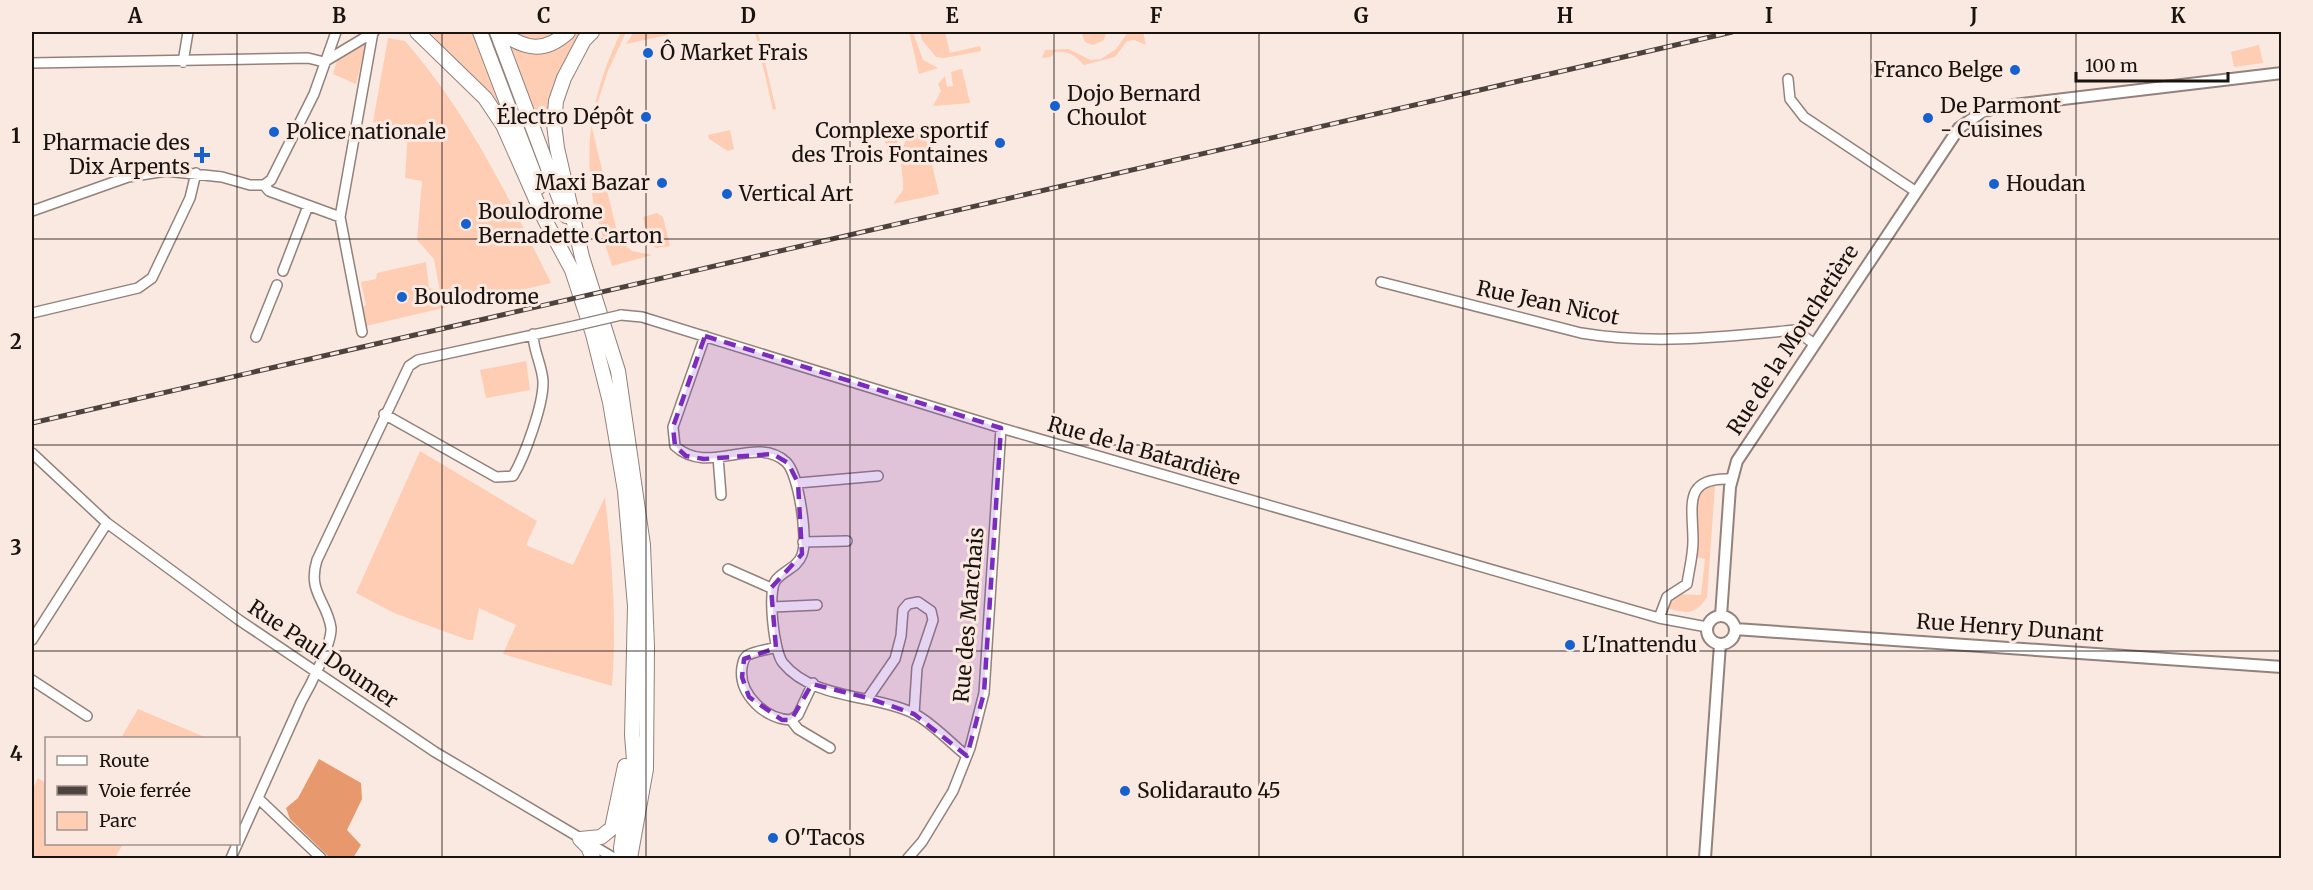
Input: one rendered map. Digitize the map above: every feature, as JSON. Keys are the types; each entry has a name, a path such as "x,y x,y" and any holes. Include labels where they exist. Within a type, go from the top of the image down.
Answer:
{"main road":[{"path":"480,32 565,254 593,334 610,402 625,491 635,606 632,735 634,760 621,848 622,858"},
{"path":"498,32 521,45 541,48 559,40 568,32"},
{"path":"498,32 582,257 618,371 643,544 647,647 644,795 639,848 642,858"},
{"path":"417,33 485,98 502,125 544,220 565,254"},
{"path":"582,257 557,148 554,124 556,101 564,78 589,34"},
{"path":"580,839 601,837 612,828 632,735"},
{"path":"613,858 632,735"},
{"path":"630,858 644,795"},
{"path":"580,839 588,847 593,858"}],"street":[{"path":"183,62 188,32"},
{"path":"32,211 128,177 166,171 196,173 222,177 249,185 264,185 271,180 314,94 336,32"},
{"path":"32,63 308,58 324,62 373,32"},
{"path":"362,332 340,217 373,32"},
{"name":"Rue de la Mouchetière","path":"1721,616 1731,479 1741,454 1959,128 1975,116 1997,107 2282,73"},
{"path":"1788,79 1789,95 1795,109 1915,191"},
{"path":"32,312 138,288 152,278 190,198 196,173"},
{"path":"264,185 269,191 340,217"},
{"path":"283,271 308,206"},
{"name":"Rue Jean Nicot","path":"1381,282 1581,333 1613,338 1696,338 1795,330 1813,344"},
{"path":"256,337 278,285"},
{"name":"Rue de la Batardière","path":"384,414 409,366 418,360 621,315 642,317 1000,428 1659,618 1707,627"},
{"path":"240,839 329,640 331,627 315,591 313,574 384,414 495,477 513,476 519,465 541,395 543,380 533,334"},
{"path":"705,336 673,427 675,446 686,456 718,458 759,453 773,454 788,463 798,483 802,554 795,565 777,578 771,588 776,647 781,662 813,683 829,690 868,698 914,714 967,756"},
{"name":"Rue des Marchais","path":"908,858 945,807 967,756 984,693 1000,428"},
{"name":"Rue Paul Doumer","path":"32,453 107,523 239,620 435,752 613,858"},
{"path":"718,458 721,495"},
{"path":"798,483 878,476"},
{"path":"1659,618 1667,597 1687,584 1692,554 1692,506 1696,490 1706,481 1731,479"},
{"path":"32,640 107,523"},
{"path":"803,542 847,541"},
{"path":"728,569 771,588"},
{"path":"868,698 895,659 901,636 903,610 908,604 918,602 932,611 933,620 916,668 914,714"},
{"path":"773,608 817,605"},
{"path":"1721,616 1729,619 1735,629 1731,640 1719,644 1708,636 1707,627 1712,619 1721,616"},
{"name":"Rue Henry Dunant","path":"1735,629 2282,667"},
{"path":"1705,858 1719,644"},
{"path":"776,647 748,654 744,658 741,677 744,689 756,704 782,720 791,720 798,715 813,683"},
{"path":"32,680 87,716"},
{"path":"791,720 798,729 830,748"},
{"path":"259,799 321,858"}],"highlighted area":[{"path":"705,336 1001,428 984,693 967,756 914,714 868,698 812,684 791,720 782,720 749,697 742,677 744,659 776,648 771,588 802,554 798,483 788,463 773,454 704,459 686,456 675,446 673,427"}],"green space":[{"path":"430,32 472,32 505,117"},
{"path":"509,32 563,32 550,40 536,41"},
{"path":"575,32 581,32 552,87 547,125 541,128 511,46 529,51 546,51 561,45"},
{"path":"621,32 626,32 608,71 594,113 592,128 619,240 632,251 652,255 612,266 594,205 589,159 590,137 593,116 597,95"},
{"path":"634,32 667,32 668,35 626,44"},
{"path":"755,32 758,32 776,109 773,110"},
{"path":"909,32 913,32 923,60 938,68 919,74"},
{"path":"920,32 945,32 950,53 980,46 981,51 944,58 936,57 922,40"},
{"path":"1081,32 1106,32 1104,40 1093,45 1085,42"},
{"path":"1128,32 1143,32 1146,45 1134,40 1127,41 1115,57 1084,65 1074,56 1064,52 1055,52 1051,57 1042,58 1045,50 1068,49 1091,60 1101,59 1116,49"},
{"path":"388,38 405,41 449,98 486,157 551,283 366,326 362,307 366,305 361,282 376,279 377,273 426,262 429,288 438,290 440,293 434,259 417,240 422,181 405,178 408,129 373,122"},
{"path":"363,44 366,45 356,84 333,74 337,60"},
{"path":"2259,45 2263,63 2234,67 2231,52"},
{"path":"962,69 970,103 933,106 941,91 938,84 945,76 947,87 953,86 951,72"},
{"path":"899,124 905,127 892,153 890,164 883,131 894,129 893,125"},
{"path":"923,127 939,194 893,204 903,190 902,149 911,131 918,134"},
{"path":"730,130 734,149 728,151 709,139 708,135"},
{"path":"657,213 663,217 670,246 656,248 648,243 643,217"},
{"path":"526,361 530,390 486,398 480,370"},
{"path":"420,451 537,521 526,545 573,565 605,497 613,591 612,686 503,654 516,625 479,608 473,640 468,640 394,613 356,593"},
{"path":"1709,486 1715,486 1707,597 1699,607 1690,612 1667,608 1676,594 1701,595 1705,559 1695,557 1694,518 1698,499 1702,491"},
{"path":"138,709 205,737 122,737"},
{"path":"38,778 45,782 45,845 122,845 115,858 32,858 32,790"}],"shaded area":[{"path":"319,759 361,783 362,799 347,830 361,845 353,858 328,856 290,819 286,808 298,798"}],"railway":[{"path":"32,423 1732,32"}],"place":[{"name":"Ô Market Frais","path":"648,53"},
{"name":"Franco Belge","path":"2015,70"},
{"name":"Dojo Bernard Choulot","path":"1055,106"},
{"name":"Électro Dépôt","path":"646,117"},
{"name":"De Parmont - Cuisines","path":"1928,118"},
{"name":"Police nationale","path":"274,132"},
{"name":"Complexe sportif des Trois Fontaines","path":"1000,143"},
{"name":"Pharmacie des Dix Arpents","path":"202,155"},
{"name":"Maxi Bazar","path":"662,183"},
{"name":"Houdan","path":"1994,184"},
{"name":"Vertical Art","path":"727,194"},
{"name":"Boulodrome Bernadette Carton","path":"466,224"},
{"name":"Boulodrome","path":"402,297"},
{"name":"L'Inattendu","path":"1570,645"},
{"name":"Solidarauto 45","path":"1125,791"},
{"name":"O'Tacos","path":"773,838"}]}
